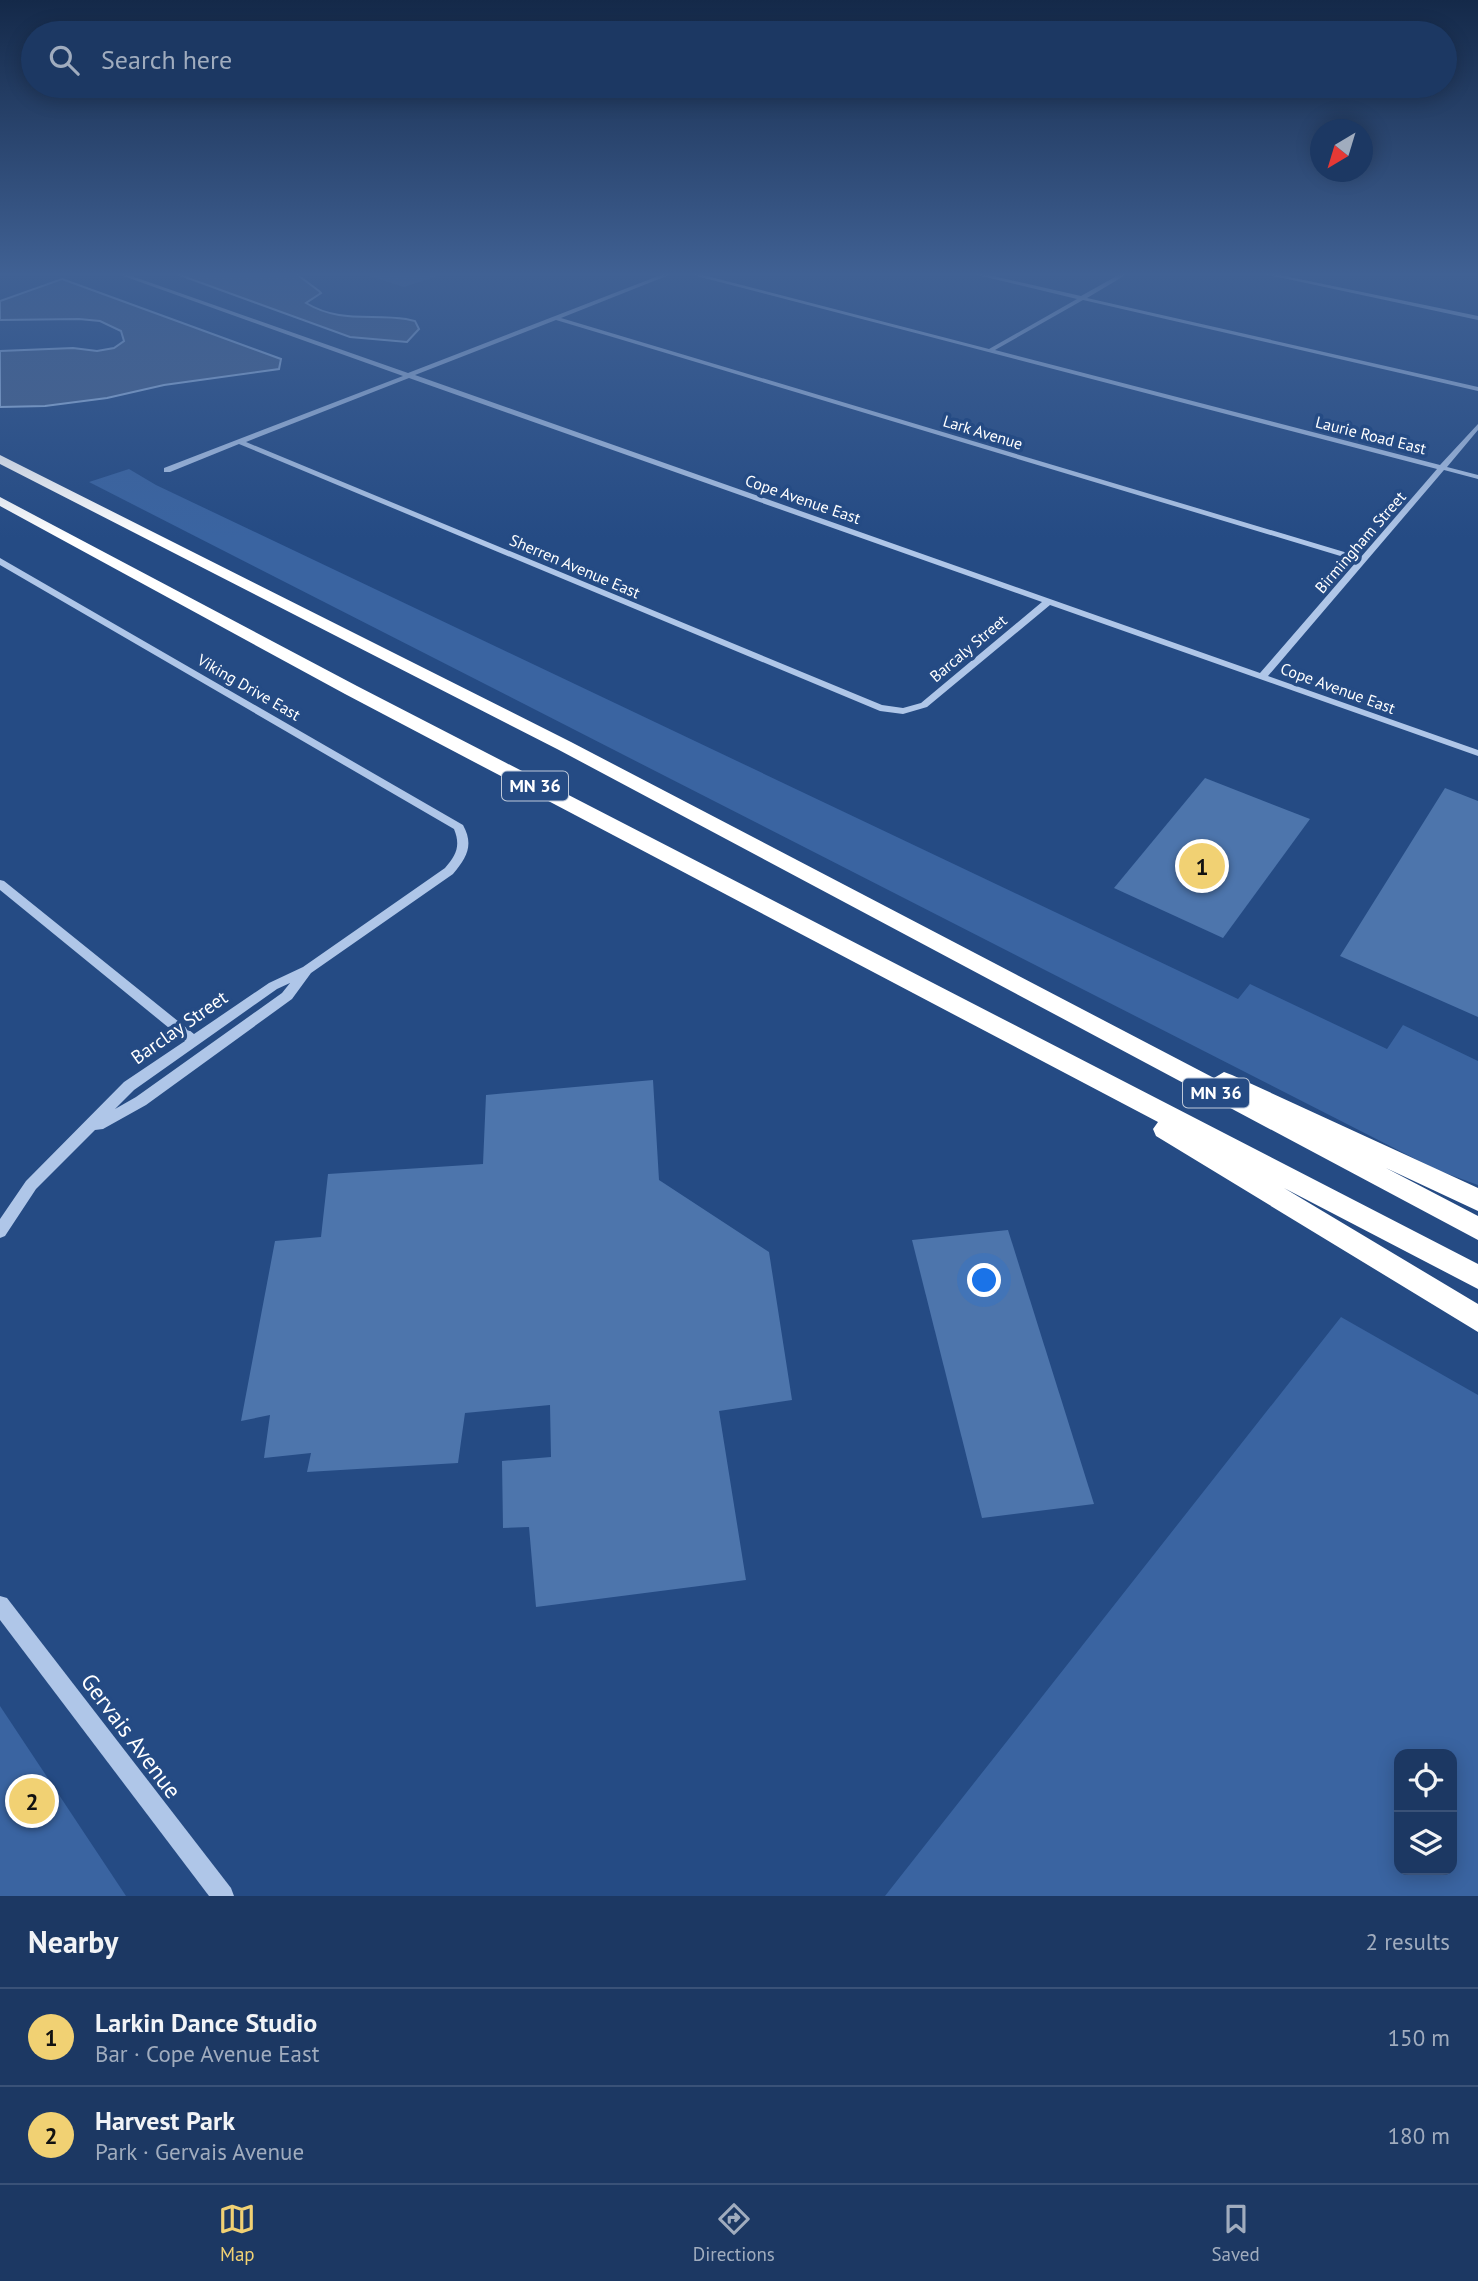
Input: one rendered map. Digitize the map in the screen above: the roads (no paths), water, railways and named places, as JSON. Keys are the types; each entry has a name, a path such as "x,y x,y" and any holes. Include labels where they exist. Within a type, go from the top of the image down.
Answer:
{"highway":[{"name":"MN 36","path":"0,459 565,746 1478,1229"},
{"name":"MN 36","path":"0,501 364,696 1478,1277"},
{"path":"956,954 1478,1200"},
{"path":"1073,1068 1208,1157 1478,1319"}],"street":[{"name":"Cope Avenue East","path":"370,361 1478,753"},
{"path":"167,470 444,361"},
{"name":"Lark Avenue","path":"700,361 1363,560"},
{"name":"Laurie Road East","path":"1031,361 1478,477"},
{"path":"1358,361 1478,389"},
{"name":"Birmingham Street","path":"1263,676 1478,426"},
{"name":"Sherren Avenue East","path":"239,442 880,708 903,711"},
{"name":"Viking Drive East","path":"0,561 459,827 465,839 465,852"},
{"name":"Barcaly Street","path":"903,711 924,705 1049,601"},
{"name":"Barclay Street","path":"0,1231 31,1185 129,1086 273,986 307,970 449,870 465,852"},
{"path":"0,884 193,1040"},
{"name":"Barclay Street","path":"86,1132 141,1101 287,996 307,970"},
{"name":"Gervais Avenue","path":"0,1605 223,1896"}],"place":[{"name":"Larkin Dance Studio","path":"1202,866"},
{"name":"Harvest Park","path":"32,1801"}]}
